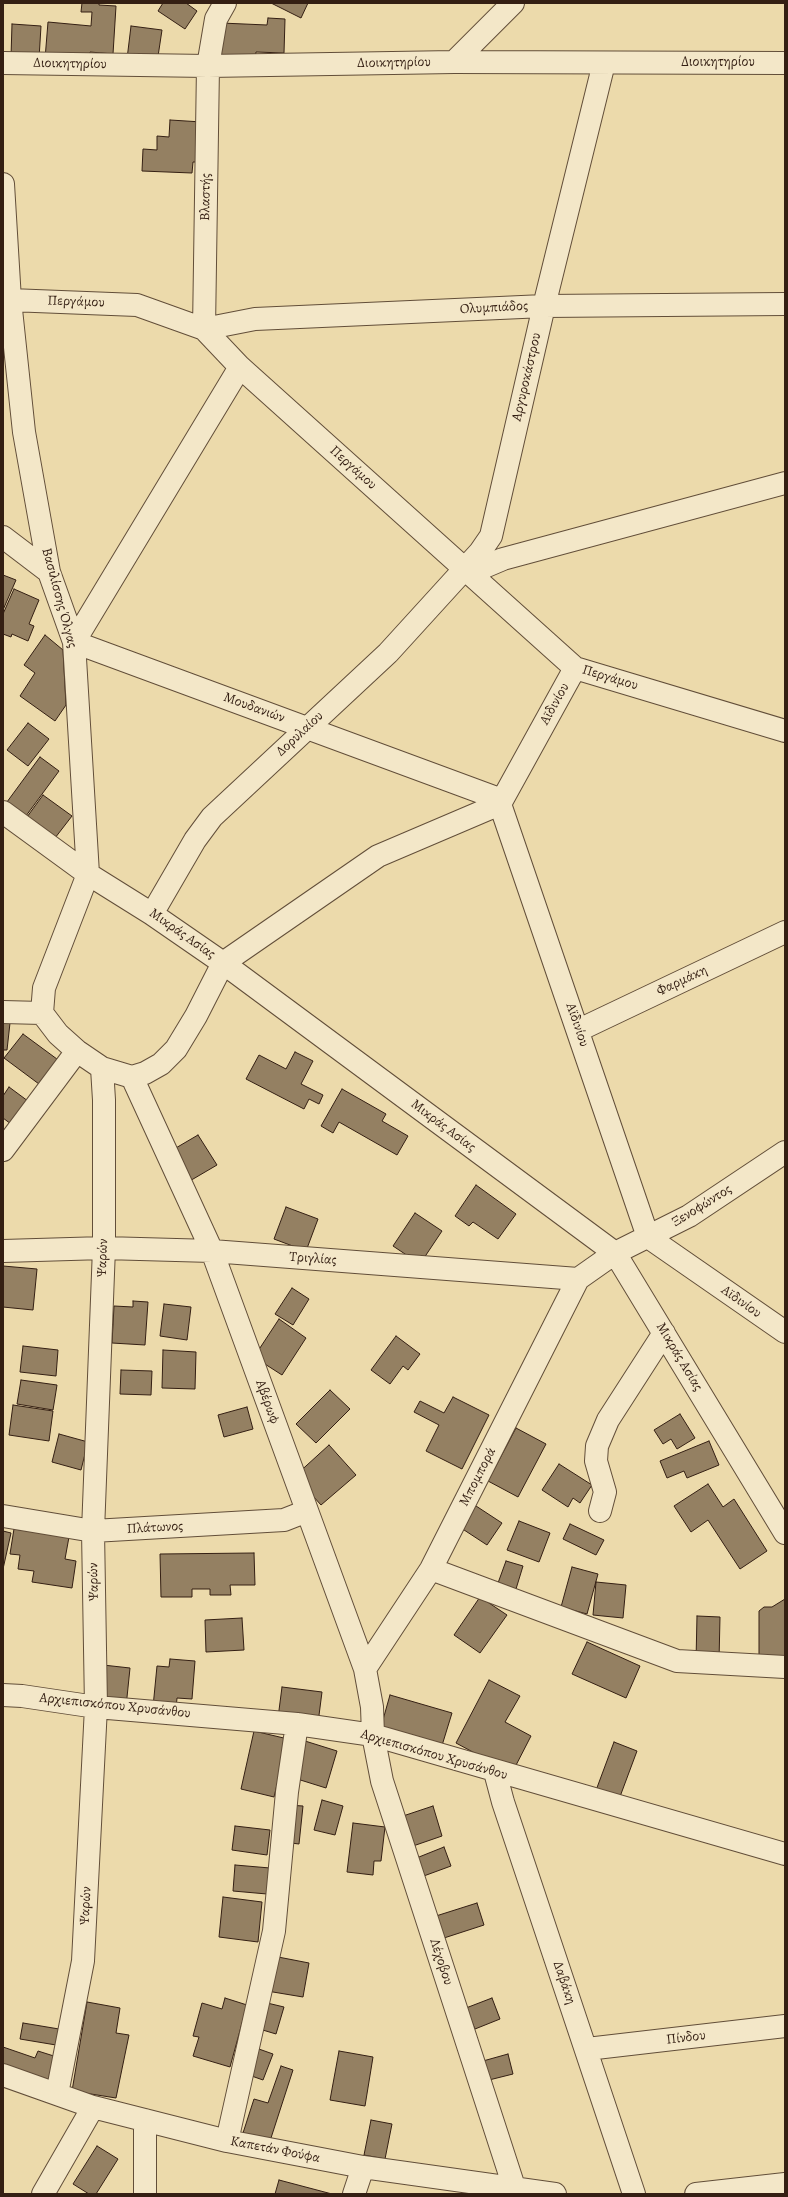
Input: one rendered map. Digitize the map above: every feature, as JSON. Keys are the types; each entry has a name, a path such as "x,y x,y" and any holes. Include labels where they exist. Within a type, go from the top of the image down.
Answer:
{"street":[{"name":"Βλαστής","path":"204,329 208,66 216,18 226,3"},
{"path":"454,62 513,3"},
{"name":"Διοικητηρίου","path":"3,63 208,66 454,62 785,63"},
{"name":"Αργυροκάστρου","path":"468,570 491,536 544,306 604,62"},
{"path":"3,184 7,302"},
{"name":"Περγάμου","path":"7,302 137,305 204,329 240,367 468,570 575,668 785,731"},
{"name":"Βασιλίσσης Όλγας","path":"7,302 24,432 49,572 74,642 88,874"},
{"name":"Ολυμπιάδος","path":"204,329 255,319 544,306 785,304"},
{"path":"74,642 240,367"},
{"path":"468,570 503,559 785,483"},
{"path":"3,536 49,572"},
{"name":"Δορυλαίου","path":"152,914 192,846 212,817 388,653 468,570"},
{"name":"Μουδανιών","path":"74,642 308,727 501,802"},
{"name":"Αϊδινίου","path":"575,668 501,802 648,1237 785,1332"},
{"path":"88,874 44,988 42,1012 58,1034 77,1051 102,1068 132,1077 145,1073 162,1064 176,1049 196,1016 223,963 378,856 501,802"},
{"name":"Μικράς Ασίας","path":"3,812 88,874 152,914 223,963 615,1253 785,1533"},
{"name":"Φαρμάκη","path":"579,1030 785,932"},
{"path":"3,1012 42,1012"},
{"path":"3,1150 77,1051"},
{"name":"Ψαρών","path":"57,2094 83,1961 96,1707 93,1531 104,1248 104,1100 102,1068"},
{"name":"Αβέρωφ","path":"132,1077 212,1251 365,1669 372,1707 373,1735"},
{"name":"Ξενοφώντος","path":"615,1253 689,1216 785,1152"},
{"name":"Τριγλίας","path":"3,1251 104,1248 212,1251 578,1279"},
{"path":"578,1279 615,1253"},
{"name":"Μπομπορά","path":"365,1669 431,1569 578,1279"},
{"path":"600,1511 605,1492 596,1461 597,1446 608,1420 664,1332"},
{"name":"Πλάτωνος","path":"3,1516 93,1531 168,1528 284,1520 307,1511"},
{"path":"431,1569 677,1661 785,1667"},
{"name":"Αρχιεπισκόπου Χρυσάνθου","path":"3,1695 22,1696 96,1707 297,1724 373,1735 495,1772 785,1854"},
{"path":"227,2141 274,1931 287,1792 297,1724"},
{"name":"Λέχοβου","path":"373,1735 382,1781 514,2187"},
{"name":"Δαβάκη","path":"495,1772 503,1802 587,2049 634,2194"},
{"name":"Πίνδου","path":"587,2049 785,2026"},
{"name":"Καπετάν Φούφα","path":"3,2075 93,2107 227,2141 362,2167 514,2187 555,2194"},
{"path":"43,2194 93,2107"},
{"path":"145,2120 145,2194"},
{"path":"354,2194 362,2167"},
{"path":"696,2194 785,2184"}],"building":[{"path":"82,3 99,3 99,5 116,6 113,54 90,52 89,63 45,59 48,22 91,26 92,12 81,12"},
{"path":"163,3 186,3 197,11 185,29 158,11"},
{"path":"271,3 308,3 301,18"},
{"path":"268,18 285,19 284,53 256,52 255,60 220,59 221,23 267,25"},
{"path":"12,24 41,26 39,59 11,57"},
{"path":"131,26 162,30 157,63 127,59"},
{"path":"170,120 202,122 200,162 193,162 192,173 142,171 143,149 157,150 157,136 169,137"},
{"path":"3,575 16,580 3,610"},
{"path":"14,589 39,600 29,624 34,626 28,641 12,634 11,637 3,634 3,614"},
{"path":"45,635 63,650 66,705 55,721 20,696 35,673 24,665"},
{"path":"28,723 49,739 28,766 7,750"},
{"path":"40,757 59,771 23,820 4,806"},
{"path":"43,795 72,816 55,838 27,817"},
{"path":"3,1022 10,1023 7,1050 3,1050"},
{"path":"23,1034 61,1062 43,1087 4,1058"},
{"path":"295,1052 313,1061 301,1084 323,1095 319,1104 309,1099 304,1109 246,1079 259,1055 286,1069"},
{"path":"9,1087 32,1104 15,1127 3,1118 3,1096"},
{"path":"342,1089 386,1114 382,1121 408,1136 397,1155 339,1122 333,1133 321,1126"},
{"path":"198,1135 217,1165 188,1182 169,1152"},
{"path":"476,1185 516,1214 498,1239 473,1222 469,1226 455,1216"},
{"path":"286,1207 318,1219 306,1251 274,1239"},
{"path":"415,1213 442,1231 420,1264 393,1246"},
{"path":"3,1266 37,1269 33,1310 3,1307"},
{"path":"292,1288 309,1299 293,1325 275,1314"},
{"path":"133,1301 148,1302 145,1345 112,1343 114,1306 133,1307"},
{"path":"164,1304 191,1307 187,1340 160,1336"},
{"path":"279,1319 306,1338 282,1375 254,1357"},
{"path":"396,1336 420,1354 408,1370 403,1366 390,1384 371,1370"},
{"path":"23,1346 58,1350 56,1376 20,1372"},
{"path":"163,1350 196,1352 195,1389 162,1388"},
{"path":"121,1370 152,1371 151,1395 120,1394"},
{"path":"21,1380 57,1385 53,1410 17,1404"},
{"path":"330,1390 350,1409 316,1443 296,1424"},
{"path":"453,1397 489,1415 462,1469 426,1451 439,1425 414,1412 420,1401 444,1413"},
{"path":"13,1405 53,1411 49,1441 9,1435"},
{"path":"247,1407 253,1429 224,1437 218,1415"},
{"path":"680,1414 695,1438 677,1449 671,1439 663,1444 654,1430"},
{"path":"516,1428 546,1444 518,1497 488,1481"},
{"path":"59,1434 88,1442 81,1470 52,1462"},
{"path":"709,1441 719,1465 687,1478 684,1471 667,1478 660,1461"},
{"path":"329,1445 356,1475 321,1505 295,1476"},
{"path":"559,1464 592,1485 580,1503 573,1498 568,1507 542,1490"},
{"path":"708,1484 723,1507 734,1499 767,1551 740,1569 708,1520 691,1532 674,1506"},
{"path":"473,1504 502,1523 487,1545 458,1526"},
{"path":"519,1521 550,1533 539,1562 507,1550"},
{"path":"570,1524 604,1540 596,1555 563,1539"},
{"path":"14,1529 69,1537 65,1559 76,1561 72,1588 32,1582 34,1571 18,1569 20,1555 10,1554"},
{"path":"3,1531 11,1533 3,1569"},
{"path":"254,1553 255,1585 230,1585 231,1595 210,1595 210,1589 192,1589 192,1597 161,1597 160,1554"},
{"path":"506,1561 523,1566 516,1589 498,1583"},
{"path":"572,1567 598,1574 587,1614 561,1607"},
{"path":"596,1582 626,1585 623,1618 593,1615"},
{"path":"480,1597 507,1615 480,1653 454,1635"},
{"path":"785,1599 785,1656 759,1656 759,1611 764,1607 772,1607"},
{"path":"697,1616 720,1617 719,1661 696,1661"},
{"path":"242,1618 244,1650 206,1652 205,1620"},
{"path":"587,1642 640,1666 626,1698 572,1674"},
{"path":"170,1659 195,1661 192,1699 177,1698 176,1709 153,1707 157,1666 169,1667"},
{"path":"103,1665 130,1668 126,1707 99,1704"},
{"path":"489,1680 520,1696 505,1722 531,1736 512,1773 456,1743"},
{"path":"282,1687 322,1692 318,1723 278,1718"},
{"path":"390,1695 452,1713 440,1752 379,1734"},
{"path":"254,1731 288,1739 274,1797 241,1789"},
{"path":"305,1741 337,1751 326,1788 294,1778"},
{"path":"614,1742 637,1751 618,1802 595,1793"},
{"path":"322,1800 343,1806 335,1835 314,1830"},
{"path":"287,1805 303,1806 299,1844 283,1842"},
{"path":"433,1806 442,1836 413,1846 403,1816"},
{"path":"353,1823 385,1827 381,1861 374,1861 373,1875 347,1872"},
{"path":"235,1826 270,1830 267,1855 232,1850"},
{"path":"444,1847 451,1866 421,1877 414,1859"},
{"path":"235,1865 270,1868 267,1894 233,1891"},
{"path":"223,1897 262,1902 258,1942 219,1937"},
{"path":"477,1903 484,1925 444,1938 436,1916"},
{"path":"273,1956 309,1963 303,1997 267,1991"},
{"path":"225,1998 247,2005 230,2067 193,2056 199,2037 193,2036 202,2003 222,2009"},
{"path":"492,1998 500,2019 475,2029 466,2008"},
{"path":"87,2002 120,2008 116,2033 129,2035 116,2098 72,2091"},
{"path":"263,2002 284,2007 276,2034 256,2028"},
{"path":"23,2023 59,2029 56,2045 20,2039"},
{"path":"3,2047 35,2058 38,2051 60,2058 48,2090 3,2073"},
{"path":"256,2048 273,2054 263,2080 246,2074"},
{"path":"339,2051 373,2057 365,2106 330,2100"},
{"path":"508,2054 513,2074 489,2080 483,2061"},
{"path":"281,2066 293,2070 270,2141 243,2133 254,2099 268,2103"},
{"path":"371,2120 392,2124 385,2159 364,2155"},
{"path":"97,2146 118,2159 96,2194 89,2194 73,2184"},
{"path":"279,2180 332,2194 275,2194"}]}
